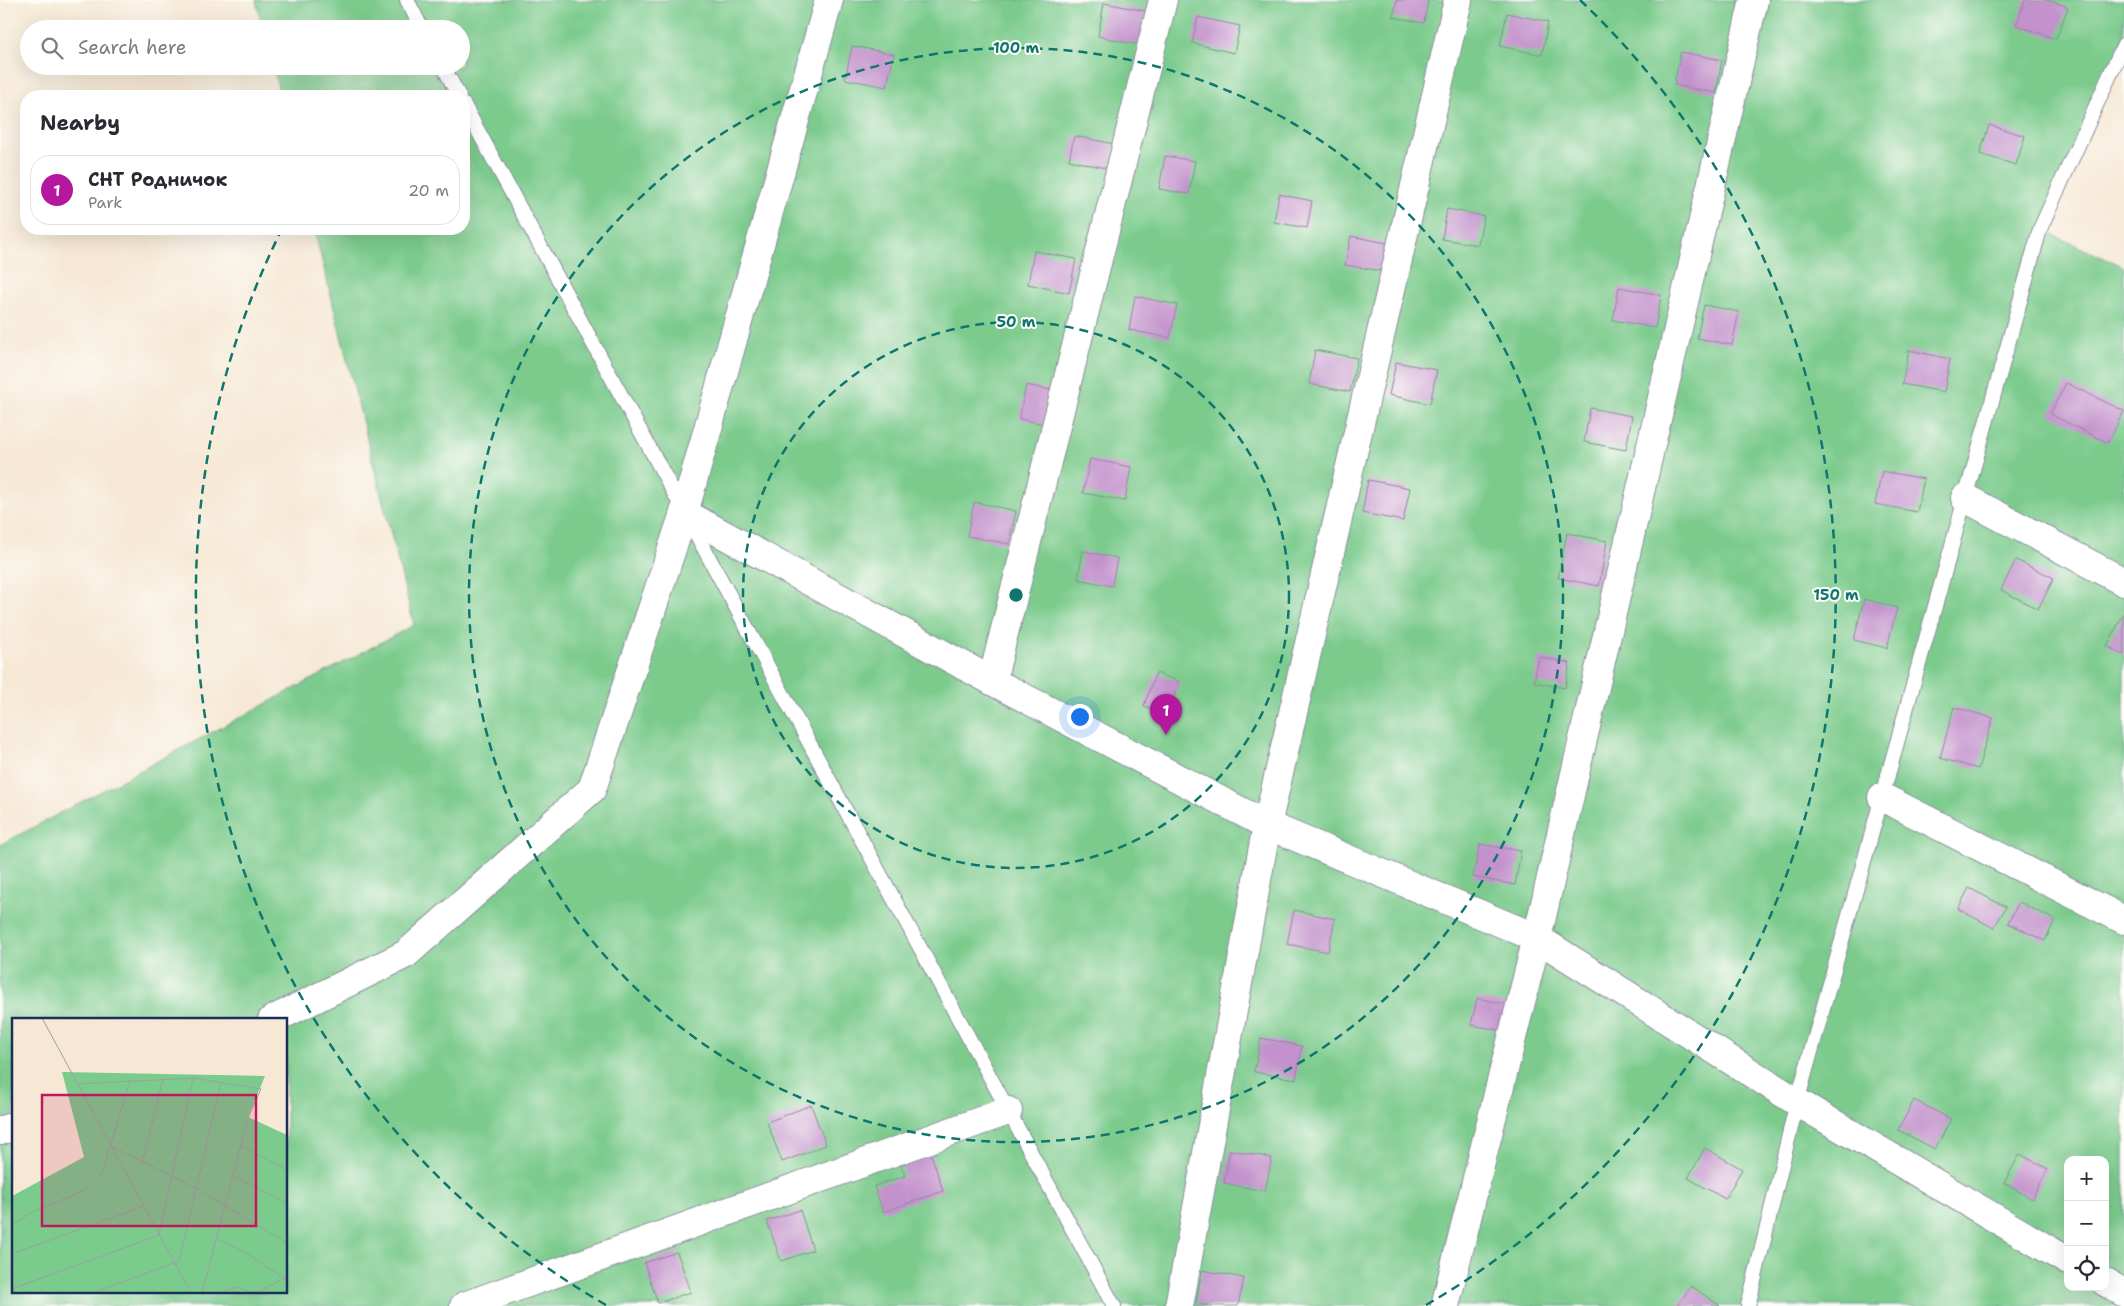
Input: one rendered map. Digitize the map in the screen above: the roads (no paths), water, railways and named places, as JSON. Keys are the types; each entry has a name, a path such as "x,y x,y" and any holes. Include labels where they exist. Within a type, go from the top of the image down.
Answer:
{"street":[{"path":"276,1018 406,954 592,789 684,513 829,0"},
{"path":"992,681 1163,0"},
{"path":"1179,1306 1266,825 1458,0"},
{"path":"1445,1306 1537,938 1754,0"},
{"path":"1965,498 2124,582"},
{"path":"684,513 992,681 1266,825 1537,938 1797,1102 2064,1258"},
{"path":"1882,797 2124,920"},
{"path":"464,1306 1008,1111"},
{"path":"0,1131 12,1127"},
{"path":"2109,1285 2124,1294"}],"lane":[{"path":"407,0 417,20"},
{"path":"1748,1306 1797,1102 2040,229 2124,44"},
{"path":"448,75 456,90"},
{"path":"470,116 1114,1306"}],"place":[{"name":"СНТ Родничок","path":"1166,735"}]}
